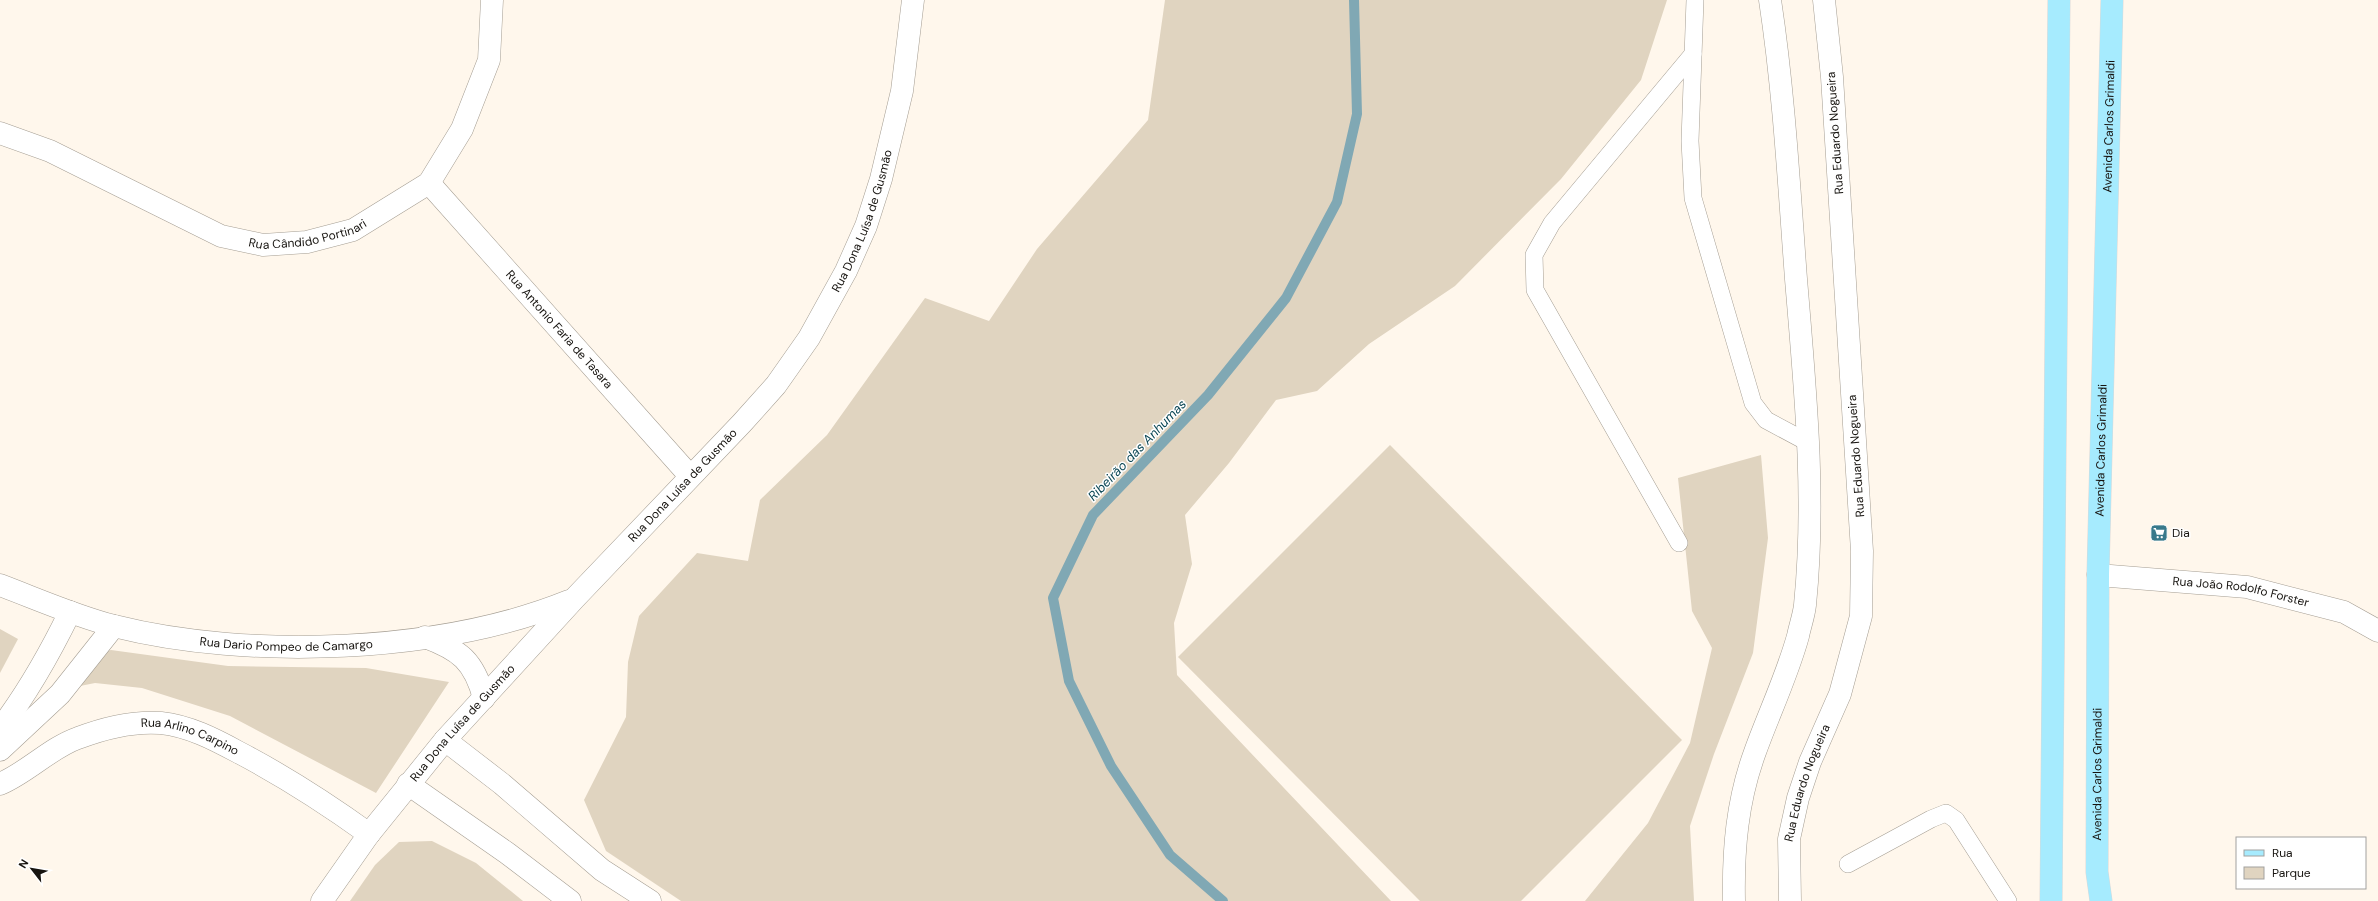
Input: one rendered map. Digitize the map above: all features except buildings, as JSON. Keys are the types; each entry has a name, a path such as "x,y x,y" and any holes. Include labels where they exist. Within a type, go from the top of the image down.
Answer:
{"main road":[{"path":"2051,901 2059,0"},
{"name":"Avenida Carlos Grimaldi","path":"2101,901 2097,872 2098,575 2112,0"}],"street":[{"name":"Rua Cândido Portinari","path":"0,133 50,151 221,236 263,245 307,242 353,230 429,183 462,129 489,60 492,0"},
{"name":"Rua Dona Luísa de Gusmão","path":"322,901 368,834 446,740 574,599 742,423 776,385 809,338 846,271 866,226 881,179 902,91 913,0"},
{"path":"1734,901 1733,863 1740,801 1755,752 1792,658 1805,607 1810,516 1809,443 1787,159 1776,38 1770,0"},
{"name":"Rua Eduardo Nogueira","path":"1790,901 1789,839 1798,798 1810,762 1840,694 1861,616 1862,551 1832,77 1824,0"},
{"name":"Rua Antonio Faria de Tasara","path":"429,183 690,476"},
{"name":"Rua João Rodolfo Forster","path":"2098,575 2246,587 2344,612 2378,631"},
{"name":"Rua Dario Pompeo de Camargo","path":"0,585 70,612 114,626 222,644 306,647 384,642 466,632 533,615 574,599"},
{"path":"0,730 20,703 46,659 70,612"},
{"path":"0,750 60,694 114,626"},
{"path":"425,637 459,653 472,666 480,681 484,698"},
{"name":"Rua Arlino Carpino","path":"0,784 76,738 103,729 161,723 186,729 211,738 263,765 315,795 368,834"},
{"path":"446,740 502,784 602,870 650,901"},
{"path":"408,784 507,854 570,901"}],"lane":[{"path":"1695,0 1690,141 1693,198 1752,403 1766,420 1809,443"},
{"path":"1679,543 1535,290 1534,255 1552,222 1693,54"},
{"path":"1848,864 1931,819 1946,813 1956,820 2008,901"}],"green space":[{"path":"1165,0 1667,0 1641,80 1561,179 1455,286 1369,344 1317,391 1276,400 1229,463 1185,515 1192,564 1174,623 1177,675 1391,901 681,901 606,851 584,800 626,717 628,662 639,616 697,553 748,561 760,500 827,435 925,298 989,321 1037,249 1148,120"},
{"path":"1390,445 1682,740 1521,901 1420,901 1178,657"},
{"path":"1761,455 1768,538 1753,653 1714,754 1690,826 1694,901 1585,901 1648,823 1690,743 1712,648 1692,611 1678,478"},
{"path":"0,629 18,639 0,673"},
{"path":"111,650 228,666 366,668 449,682 376,793 230,716 142,688 95,683 80,686 100,653"},
{"path":"432,841 476,863 523,901 350,901 375,865 399,842"}],"waterway":[{"name":"Ribeirão das Anhumas","path":"1223,901 1170,855 1111,766 1069,681 1053,598 1093,515 1208,395 1286,298 1337,202 1357,114 1354,0"}],"place":[{"name":"Dia","path":"2159,533"}]}
